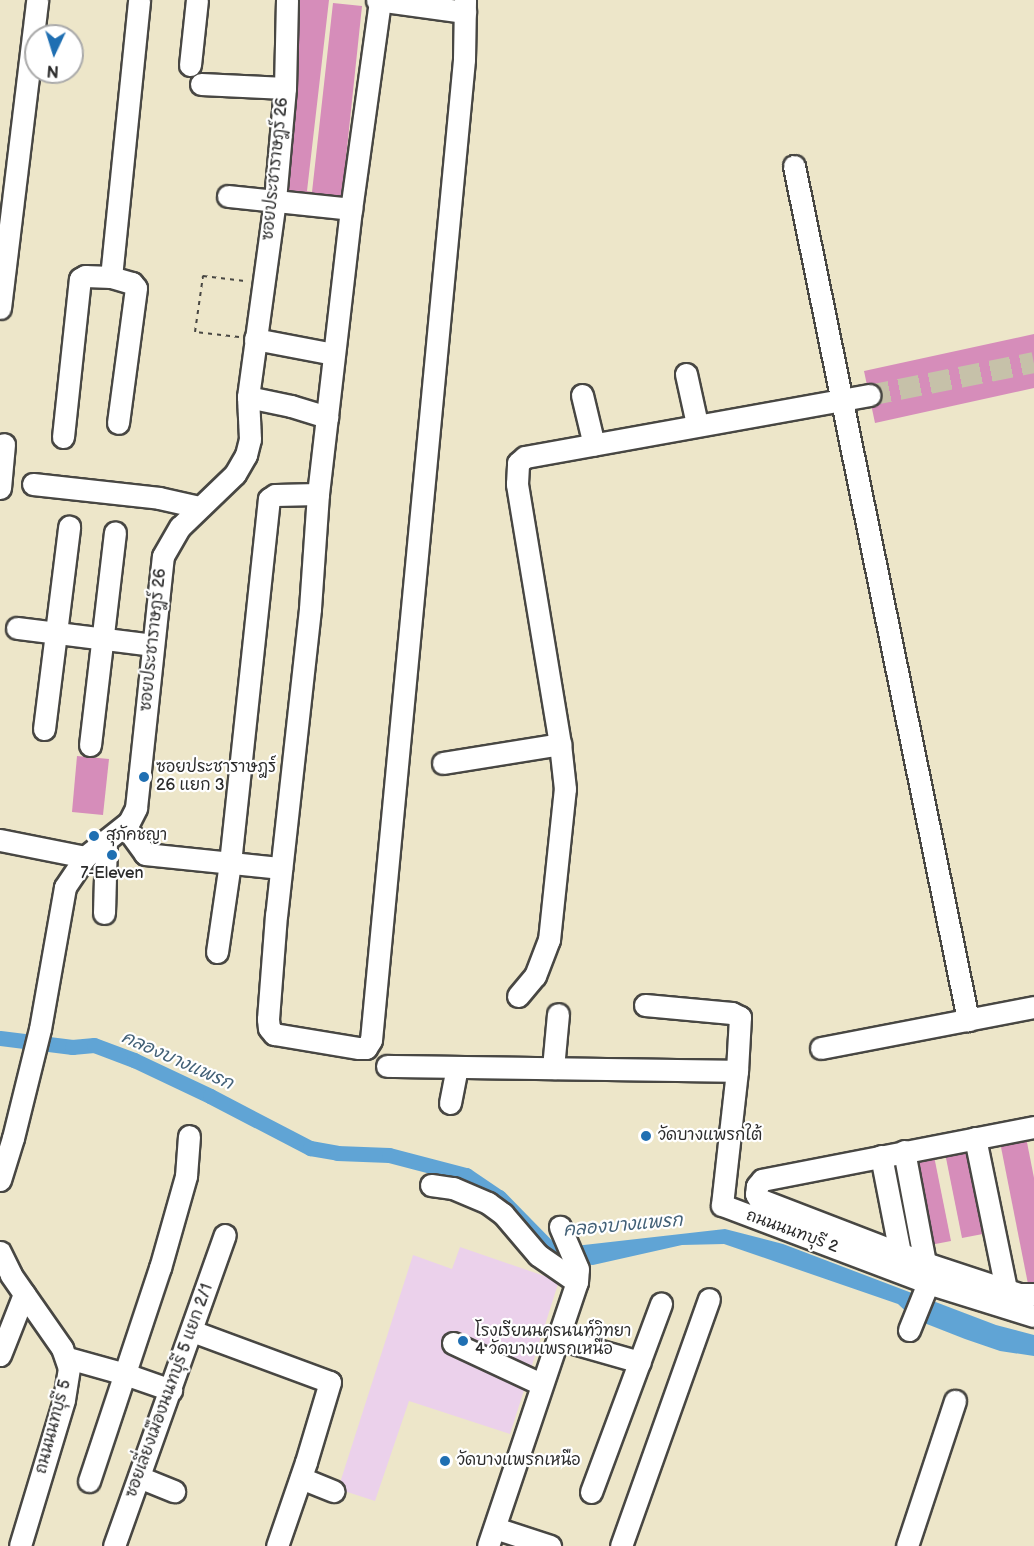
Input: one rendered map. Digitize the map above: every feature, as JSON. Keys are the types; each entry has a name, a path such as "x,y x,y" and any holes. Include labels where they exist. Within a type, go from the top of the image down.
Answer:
{"street":[{"path":"0,308 37,0"},
{"path":"111,277 139,0"},
{"path":"190,65 197,0"},
{"name":"ซอยประชาราษฎร์ 26","path":"0,1180 40,1029 65,887 85,857 125,826 136,808 163,556 175,534 199,507 235,474 246,455 250,439 248,397 275,200 285,88 287,0"},
{"path":"379,0 465,6 463,70 371,1040 366,1048 274,1034 269,1028 281,868 310,609 318,494 351,209 379,0"},
{"path":"201,84 285,88"},
{"path":"794,166 968,1020"},
{"path":"228,196 351,209"},
{"path":"63,437 80,279 86,276 111,277 132,283 136,288 118,423"},
{"path":"255,339 334,354"},
{"path":"686,374 697,424"},
{"path":"582,395 594,445"},
{"path":"518,996 535,976 549,939 565,789 560,744 519,495 517,467 521,459 697,424 869,395"},
{"path":"248,397 291,406 327,417"},
{"path":"0,488 4,444"},
{"path":"33,484 159,498 199,507"},
{"path":"217,952 230,863 269,499 275,495 318,494"},
{"path":"44,729 69,527"},
{"path":"90,745 115,532"},
{"path":"17,628 153,645"},
{"path":"442,763 560,744"},
{"path":"125,826 145,854 281,868"},
{"path":"0,840 85,857"},
{"path":"104,913 106,841"},
{"name":"ถนนนนทบุรี 2","path":"645,1005 732,1013 740,1017 737,1071 722,1205 1034,1316"},
{"path":"821,1048 1034,1007"},
{"path":"553,1068 558,1014"},
{"path":"387,1066 737,1071"},
{"path":"450,1102 457,1068"},
{"path":"1034,1127 762,1180 757,1186 756,1194 759,1199 900,1253 926,1279 1006,1289 1019,1294 1034,1294"},
{"path":"89,1481 157,1277 186,1176 189,1136"},
{"path":"975,1138 1006,1289"},
{"path":"904,1151 926,1279 910,1327"},
{"path":"881,1156 900,1253"},
{"path":"431,1185 453,1188 488,1203 503,1214 538,1255 577,1276"},
{"path":"550,1546 492,1537 541,1384 559,1339 577,1276 564,1234"},
{"name":"ซอยเลี่ยงเมืองนนทบุรี 5 แยก 2/1","path":"114,1546 225,1235"},
{"name":"ถนนนนทบุรี 5","path":"0,1252 24,1294 68,1359 69,1368 64,1400 20,1546"},
{"path":"0,1355 24,1294"},
{"path":"621,1546 709,1299"},
{"path":"591,1492 661,1304"},
{"path":"192,1331 330,1382 301,1478 277,1546"},
{"path":"559,1339 640,1362"},
{"path":"453,1343 541,1384"},
{"path":"68,1359 171,1390"},
{"path":"908,1546 955,1401"},
{"path":"139,1477 174,1491"},
{"path":"301,1478 334,1491"}],"path":[{"path":"255,339 195,332 203,276 263,283"}],"shaded area":[{"name":"โรงเรียนนครนนท์วิทยา 4 วัดบางแพรกเหนือ","path":"460,1247 559,1281 510,1434 409,1401 375,1501 338,1489 413,1255 452,1269"}],"water":[{"path":"725,1229 783,1244 996,1325 1034,1335 1034,1356 1000,1351 965,1339 914,1319 898,1304 724,1244 682,1245 593,1265 580,1264 575,1246"}],"building":[{"path":"297,0 329,0 307,191 312,192 333,3 362,6 341,205 275,198"},
{"path":"1034,334 1034,388 875,423 864,371"},
{"path":"77,756 109,759 103,815 72,812"},
{"path":"1025,1132 1034,1178 1034,1283 1028,1284 999,1137"},
{"path":"970,1143 988,1233 962,1238 944,1148"},
{"path":"933,1151 951,1241 925,1246 907,1156"}],"waterway":[{"name":"คลองบางแพรก","path":"0,1038 72,1047 94,1045 134,1060 210,1096 310,1148 337,1153 389,1155 466,1175 499,1197 550,1249 562,1255 579,1253"}],"tunnel":[{"path":"869,395 1034,362"}],"place":[{"name":"ซอยประชาราษฎร์ 26 แยก 3","path":"144,777"},
{"name":"สุภัคชญา","path":"94,836"},
{"name":"7-Eleven","path":"112,855"},
{"name":"วัดบางแพรกใต้","path":"646,1136"},
{"name":"โรงเรียนนครนนท์วิทยา 4 วัดบางแพรกเหนือ","path":"463,1341"},
{"name":"วัดบางแพรกเหนือ","path":"445,1461"}]}
